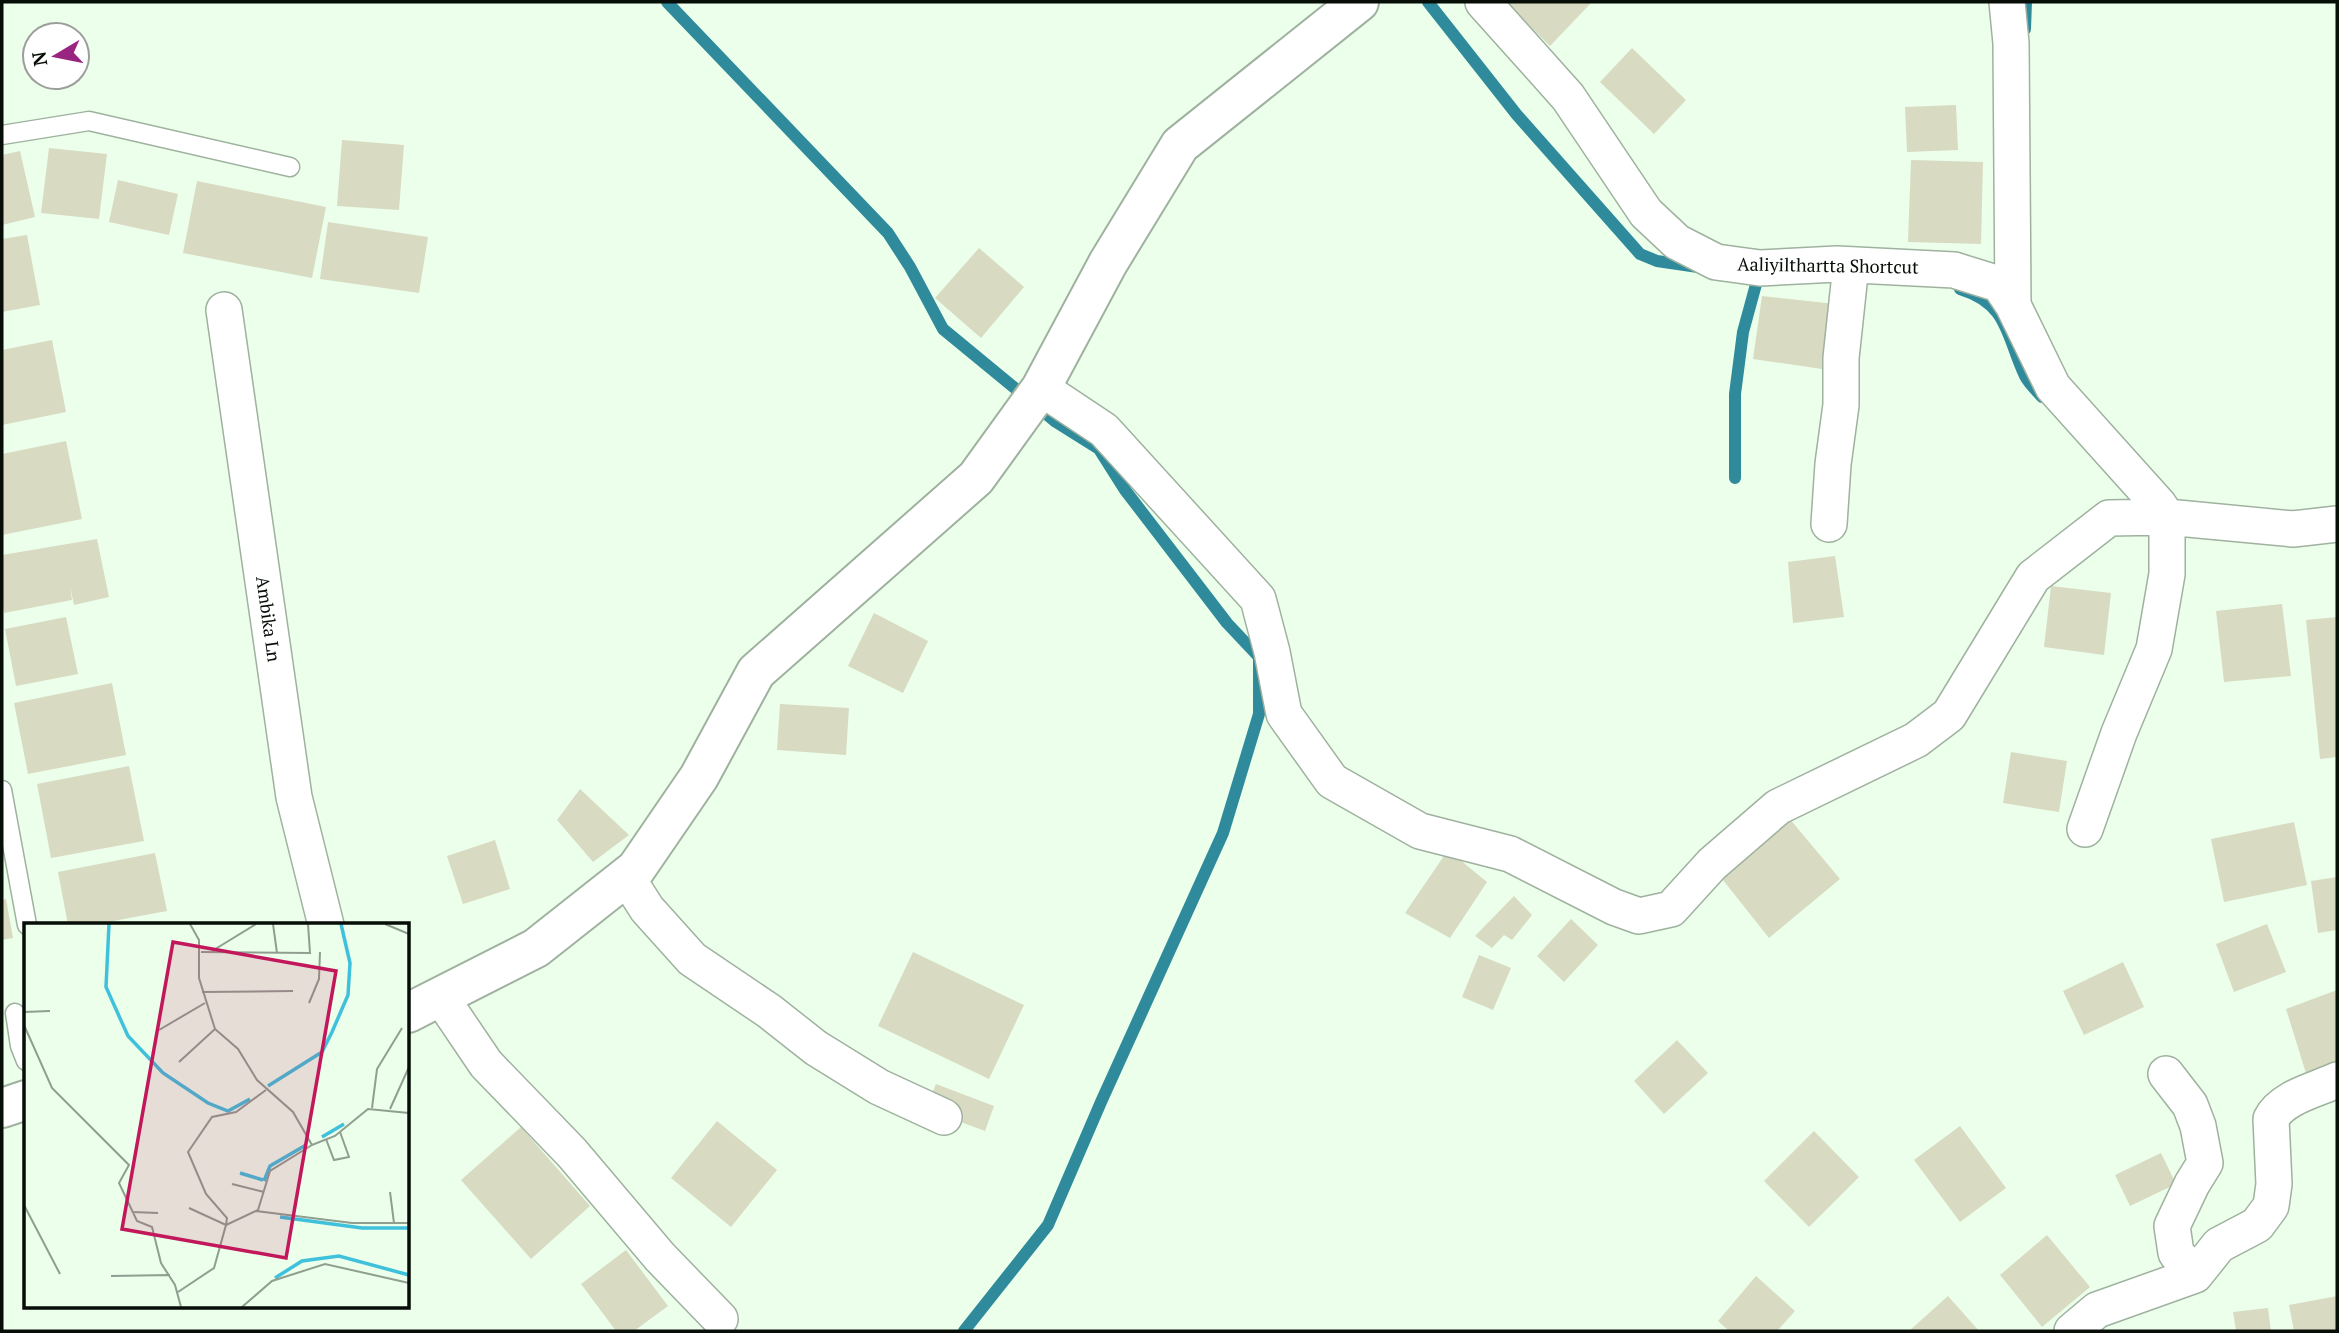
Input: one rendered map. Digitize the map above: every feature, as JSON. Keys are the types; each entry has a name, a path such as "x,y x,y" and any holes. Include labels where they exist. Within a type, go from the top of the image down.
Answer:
{"main road":[{"path":"424,1005 536,948 636,869 699,777 755,672 976,478 1041,388 1108,263 1180,145 1359,2"},
{"path":"2,1108 24,1101"}],"street":[{"name":"Aaliyilthartta Shortcut","path":"1483,2 1568,97 1646,213 1677,242 1716,262 1760,268 1850,274 1954,270 1999,284 2013,305 2053,387 2160,505 2167,531"},
{"path":"2007,2 2011,43 2013,305"},
{"path":"1829,524 1850,274"},
{"name":"Ambika Ln","path":"224,310 294,797 326,923"},
{"path":"1041,388 1104,430 1258,599 1284,713 1332,781 1420,831 1510,854 1614,907 1639,916 1671,909 1712,864 1777,807 1916,740 1949,715 2033,577 2109,518 2167,531 2293,529 2337,524"},
{"path":"2085,829 2119,733 2154,649 2167,574 2167,531"},
{"path":"626,876 647,909 692,960 769,1011 816,1048 869,1081 944,1118"},
{"path":"424,1005 486,1063 572,1153 660,1257 720,1320"},
{"path":"2166,1074 2190,1105 2205,1163 2172,1226 2176,1253 2195,1275"},
{"path":"2071,1331 2097,1310 2195,1275 2219,1245 2257,1224 2271,1206 2274,1184 2271,1119 2275,1111 2285,1103 2337,1080"}],"lane":[{"path":"2,135 89,121 290,167"},
{"path":"2,790 27,923"},
{"path":"14,1012 24,1056"}],"building":[{"path":"1505,2 1592,2 1550,46"},
{"path":"1632,48 1686,100 1654,134 1600,82"},
{"path":"1956,105 1958,150 1907,152 1905,107"},
{"path":"342,140 404,145 399,210 337,206"},
{"path":"49,148 107,154 99,219 41,213"},
{"path":"20,151 35,217 2,225 2,155"},
{"path":"1911,160 1983,162 1981,244 1908,242"},
{"path":"118,180 178,194 169,235 109,222"},
{"path":"197,181 326,207 312,278 183,253"},
{"path":"328,222 428,237 419,293 320,279"},
{"path":"27,235 40,305 2,312 2,239"},
{"path":"979,248 1024,287 981,338 935,298"},
{"path":"1762,296 1835,304 1822,369 1753,359"},
{"path":"52,340 66,412 2,425 2,350"},
{"path":"66,441 82,519 2,535 2,454"},
{"path":"97,539 109,597 74,605 70,586 72,600 4,613 2,555"},
{"path":"1835,556 1844,617 1793,623 1788,562"},
{"path":"2051,586 2111,593 2104,655 2044,647"},
{"path":"2282,604 2291,676 2224,682 2216,611"},
{"path":"874,613 928,641 903,693 848,666"},
{"path":"66,617 78,674 16,686 5,629"},
{"path":"2337,617 2337,757 2320,759 2306,620"},
{"path":"112,683 126,755 28,774 14,703"},
{"path":"780,704 849,708 846,755 777,750"},
{"path":"2011,752 2067,761 2059,812 2003,803"},
{"path":"129,766 144,841 51,858 37,784"},
{"path":"580,789 629,835 593,862 557,820"},
{"path":"1789,818 1840,879 1769,938 1719,875"},
{"path":"2294,822 2307,885 2224,902 2211,839"},
{"path":"495,840 510,889 463,904 447,856"},
{"path":"1448,850 1487,882 1450,938 1405,913"},
{"path":"155,853 167,911 103,923 68,923 58,872"},
{"path":"2337,877 2337,930 2318,933 2311,881"},
{"path":"1514,896 1532,915 1512,940 1504,935 1492,948 1475,936"},
{"path":"6,899 13,938 2,940 2,900"},
{"path":"1571,919 1598,945 1564,982 1537,956"},
{"path":"2267,924 2286,972 2234,992 2216,944"},
{"path":"913,952 1024,1005 989,1079 878,1026"},
{"path":"1479,955 1511,968 1493,1010 1462,997"},
{"path":"2123,962 2144,1007 2084,1035 2063,991"},
{"path":"2337,990 2337,1071 2309,1083 2286,1009"},
{"path":"1677,1040 1708,1073 1664,1114 1634,1081"},
{"path":"936,1084 994,1106 985,1131 926,1109"},
{"path":"717,1121 777,1170 731,1227 671,1178"},
{"path":"1960,1126 2006,1188 1960,1222 1914,1160"},
{"path":"521,1127 590,1206 531,1259 461,1180"},
{"path":"1814,1131 1859,1177 1809,1227 1764,1181"},
{"path":"2161,1153 2176,1184 2130,1206 2115,1175"},
{"path":"2047,1235 2090,1287 2042,1327 2000,1275"},
{"path":"626,1250 668,1306 634,1331 616,1331 581,1284"},
{"path":"1756,1276 1795,1311 1777,1331 1729,1331 1718,1321"},
{"path":"1948,1296 1979,1331 1909,1331"},
{"path":"2337,1296 2337,1331 2294,1331 2289,1305"},
{"path":"2268,1308 2271,1331 2236,1331 2233,1312"}],"waterway":[{"path":"667,2 888,233 910,267 943,329 1056,422 1099,449 1125,490 1227,623 1259,657 1259,714 1223,833 1048,1225 964,1331"},
{"path":"1428,2 1517,115 1640,254 1657,261 1698,267"},
{"path":"2025,29 2026,2"},
{"path":"1735,478 1735,394 1743,332 1758,277"},
{"path":"1960,289 1976,295 1997,313 2004,323 2025,376 2042,397"}]}
